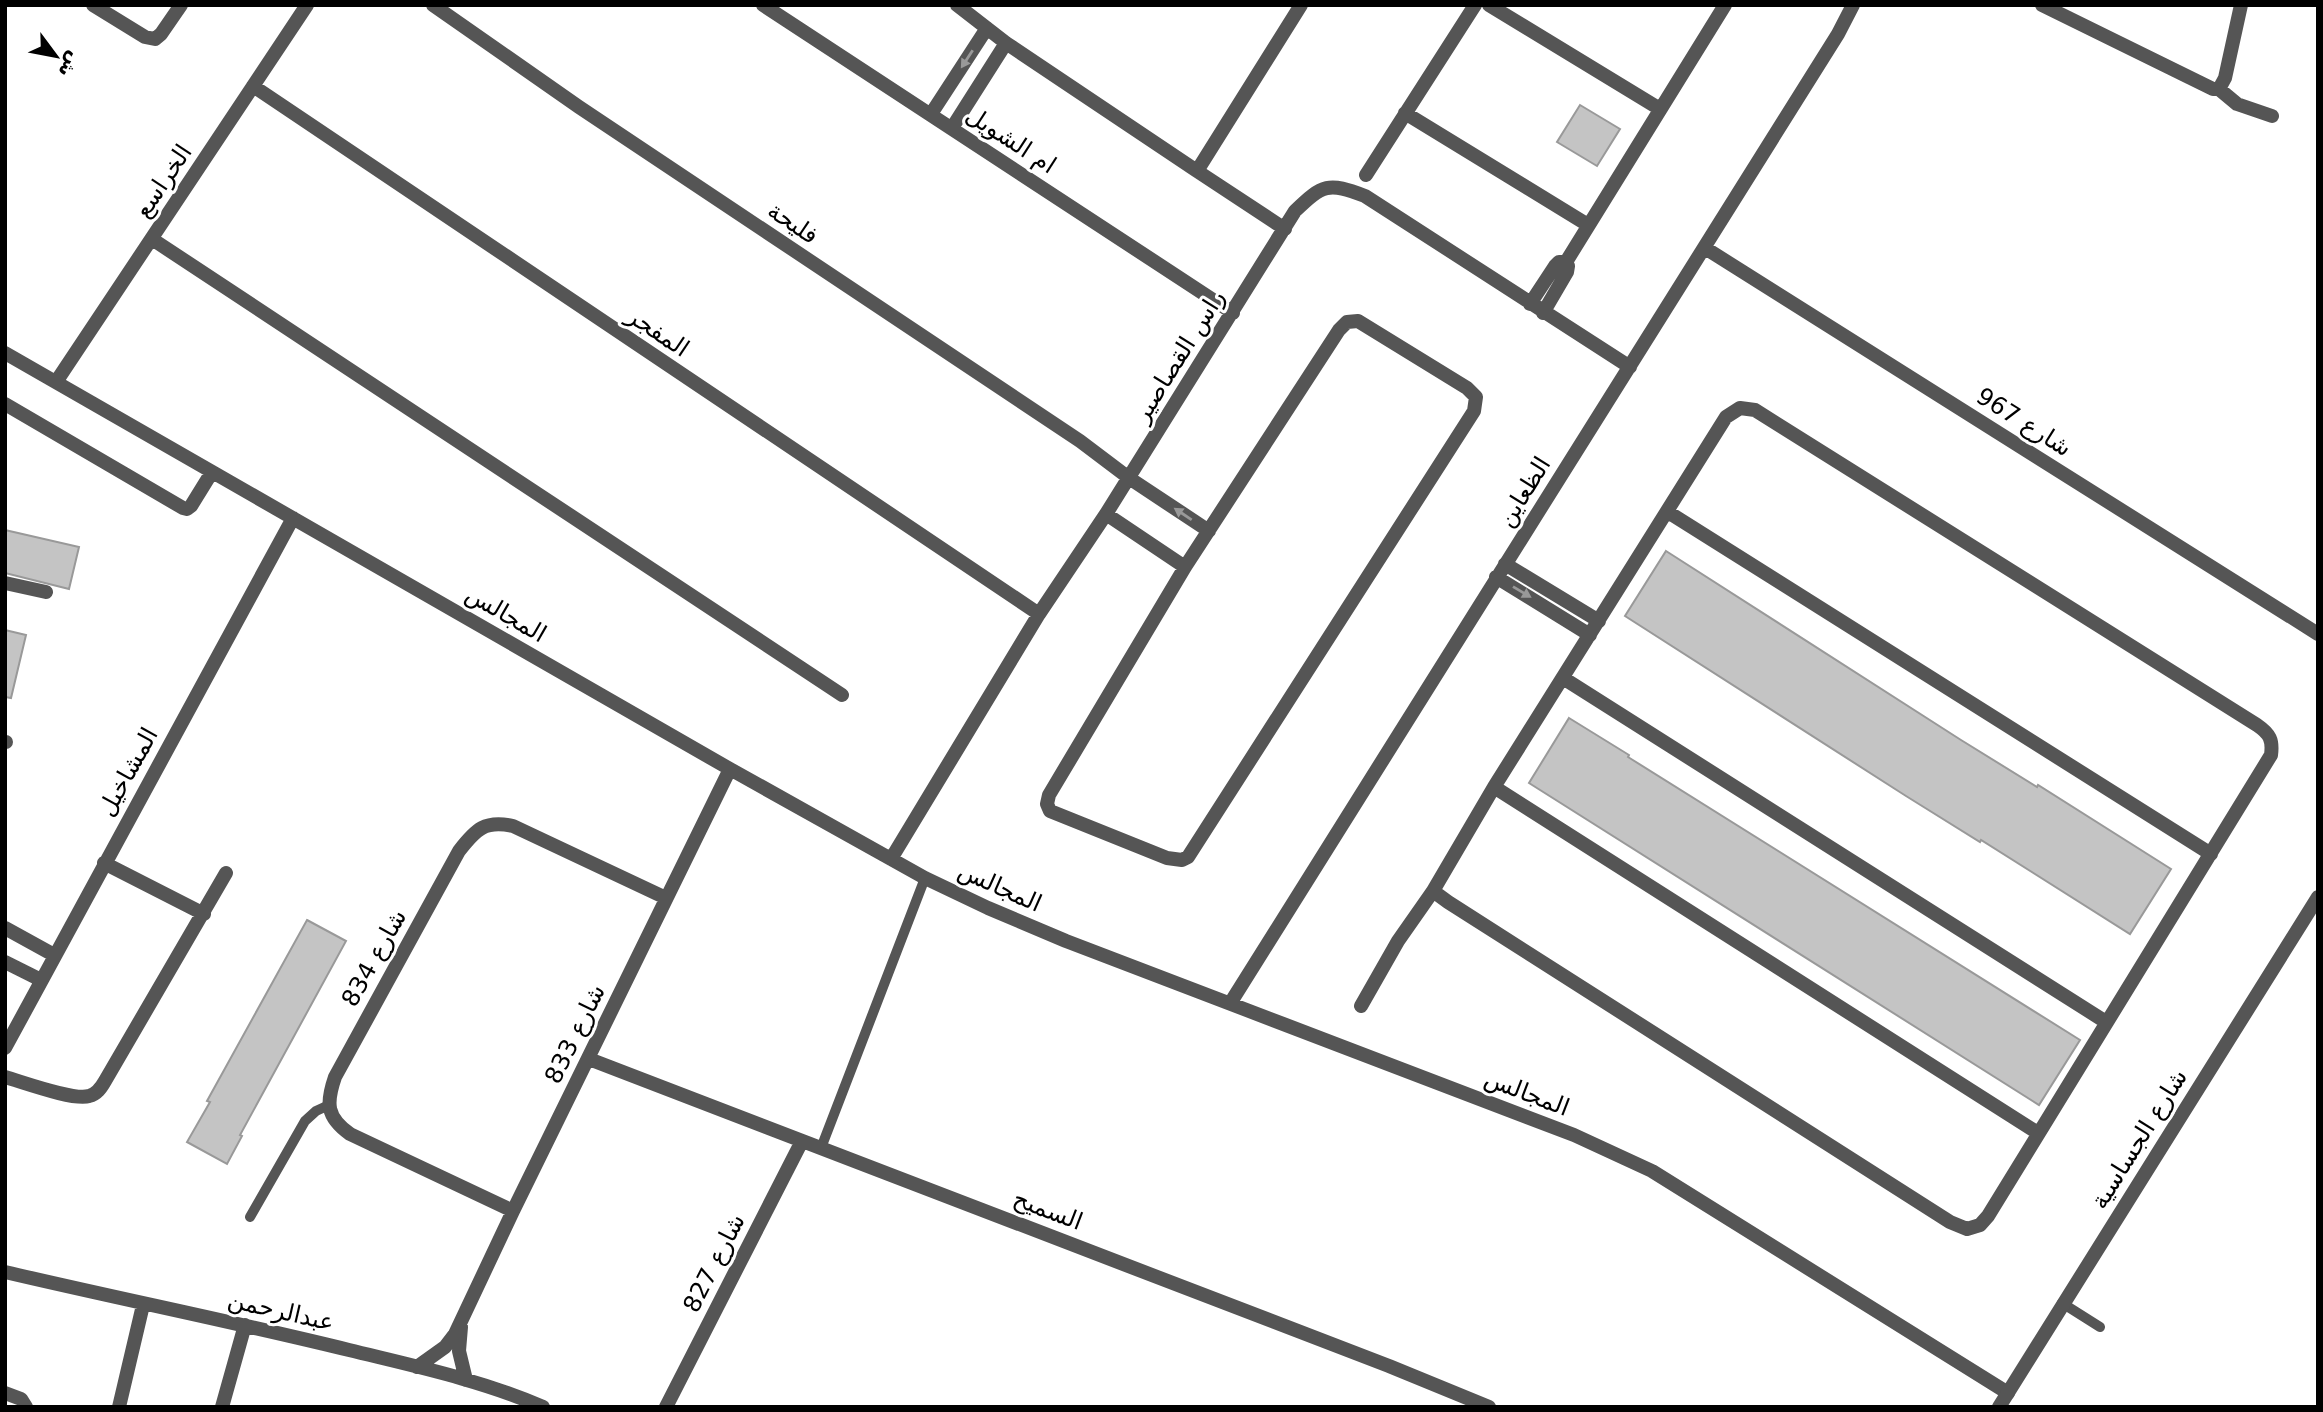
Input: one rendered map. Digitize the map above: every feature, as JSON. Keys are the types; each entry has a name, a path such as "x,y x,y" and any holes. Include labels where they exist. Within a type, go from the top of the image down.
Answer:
{"street":[{"path":"93,5 145,37 155,39 181,5"},
{"name":"الخراسع","path":"56,382 307,5"},
{"name":"فليحة","path":"433,5 579,107 1080,441 1129,478 1209,531"},
{"name":"ام الشويل","path":"763,5 1233,313"},
{"path":"957,5 1006,43 1285,229"},
{"path":"1197,171 1301,5"},
{"path":"1366,175 1475,5"},
{"path":"1489,5 1660,108"},
{"path":"1544,313 1567,272 1566,262 1725,5"},
{"name":"الظعاين","path":"1231,1002 1705,248 1838,34 1853,5"},
{"path":"2042,5 2208,87 2219,89 2236,104 2272,116"},
{"path":"2219,89 2225,78 2241,5"},
{"path":"931,114 987,29"},
{"path":"952,128 1006,43"},
{"name":"المفجر","path":"253,86 1039,614"},
{"path":"1405,113 1588,225"},
{"name":"راس القصاصير","path":"891,859 1039,614 1129,478 1295,211 1312,195 1324,188 1339,186 1365,196 1630,367"},
{"path":"152,239 842,695"},
{"name":"شارع 967","path":"1705,248 2318,634"},
{"path":"1530,304 1555,266 1559,262 1566,262"},
{"path":"1358,321 1467,388 1476,397 1474,411 1193,851 1188,857 1175,860 1055,814 1046,804 1185,567 1209,531 1339,330 1347,322 1358,321"},
{"name":"المجالس","path":"5,352 730,769 925,878 1066,941 1231,1002 1620,1155 1661,1177 2008,1393"},
{"path":"5,404 183,508 191,506 212,472"},
{"path":"1361,1006 1398,941 1433,891 1494,787 1726,417 1740,408 1755,410 2257,725 2267,732 2272,742 2271,755 1988,1216 1980,1225 1967,1229 1950,1222 1433,891"},
{"path":"1668,512 2211,853"},
{"path":"1106,514 1185,567"},
{"name":"المشاخيل","path":"5,1048 293,518"},
{"path":"1505,564 1599,621"},
{"path":"1496,577 1590,635"},
{"path":"5,583 46,592"},
{"path":"1563,678 2106,1022"},
{"name":"شارع 833","path":"417,1367 444,1347 462,1319 730,769"},
{"path":"1494,787 2038,1133"},
{"name":"شارع 834","path":"329,1105 335,1077 459,851 470,837 484,827 497,822 513,826 666,898"},
{"path":"104,863 204,914"},
{"path":"5,1076 71,1096 93,1096 105,1081 226,873"},
{"name":"شارع الجساسية","path":"1999,1407 2318,897"},
{"path":"5,928 54,955"},
{"path":"5,962 41,980"},
{"name":"السميح","path":"589,1059 1389,1366 1480,1405"},
{"path":"329,1105 333,1118 350,1134 513,1211"},
{"name":"شارع 827","path":"666,1407 802,1141"},
{"name":"عبدالرحمن","path":"5,1272 143,1305 245,1325 417,1367 466,1380 543,1407"},
{"path":"119,1407 143,1305"},
{"name":"شارع 833","path":"462,1319 459,1351 466,1380"},
{"path":"222,1407 245,1325"},
{"path":"5,1393 21,1399 26,1407"}],"lane":[{"path":"821,1148 925,878"},
{"path":"250,1217 305,1121 316,1111 329,1105"},
{"path":"2062,1303 2100,1327"}],"building":[{"path":"1580,105 1620,129 1597,166 1557,142"},
{"path":"5,530 79,547 69,589 5,573"},
{"path":"1666,551 1961,740 2171,869 2130,934 1906,796 1625,616"},
{"path":"5,630 26,635 11,698 5,697"},
{"path":"1569,718 2080,1040 2039,1105 1529,783"},
{"path":"307,920 346,941 240,1135 242,1136 227,1164 187,1142"}]}
